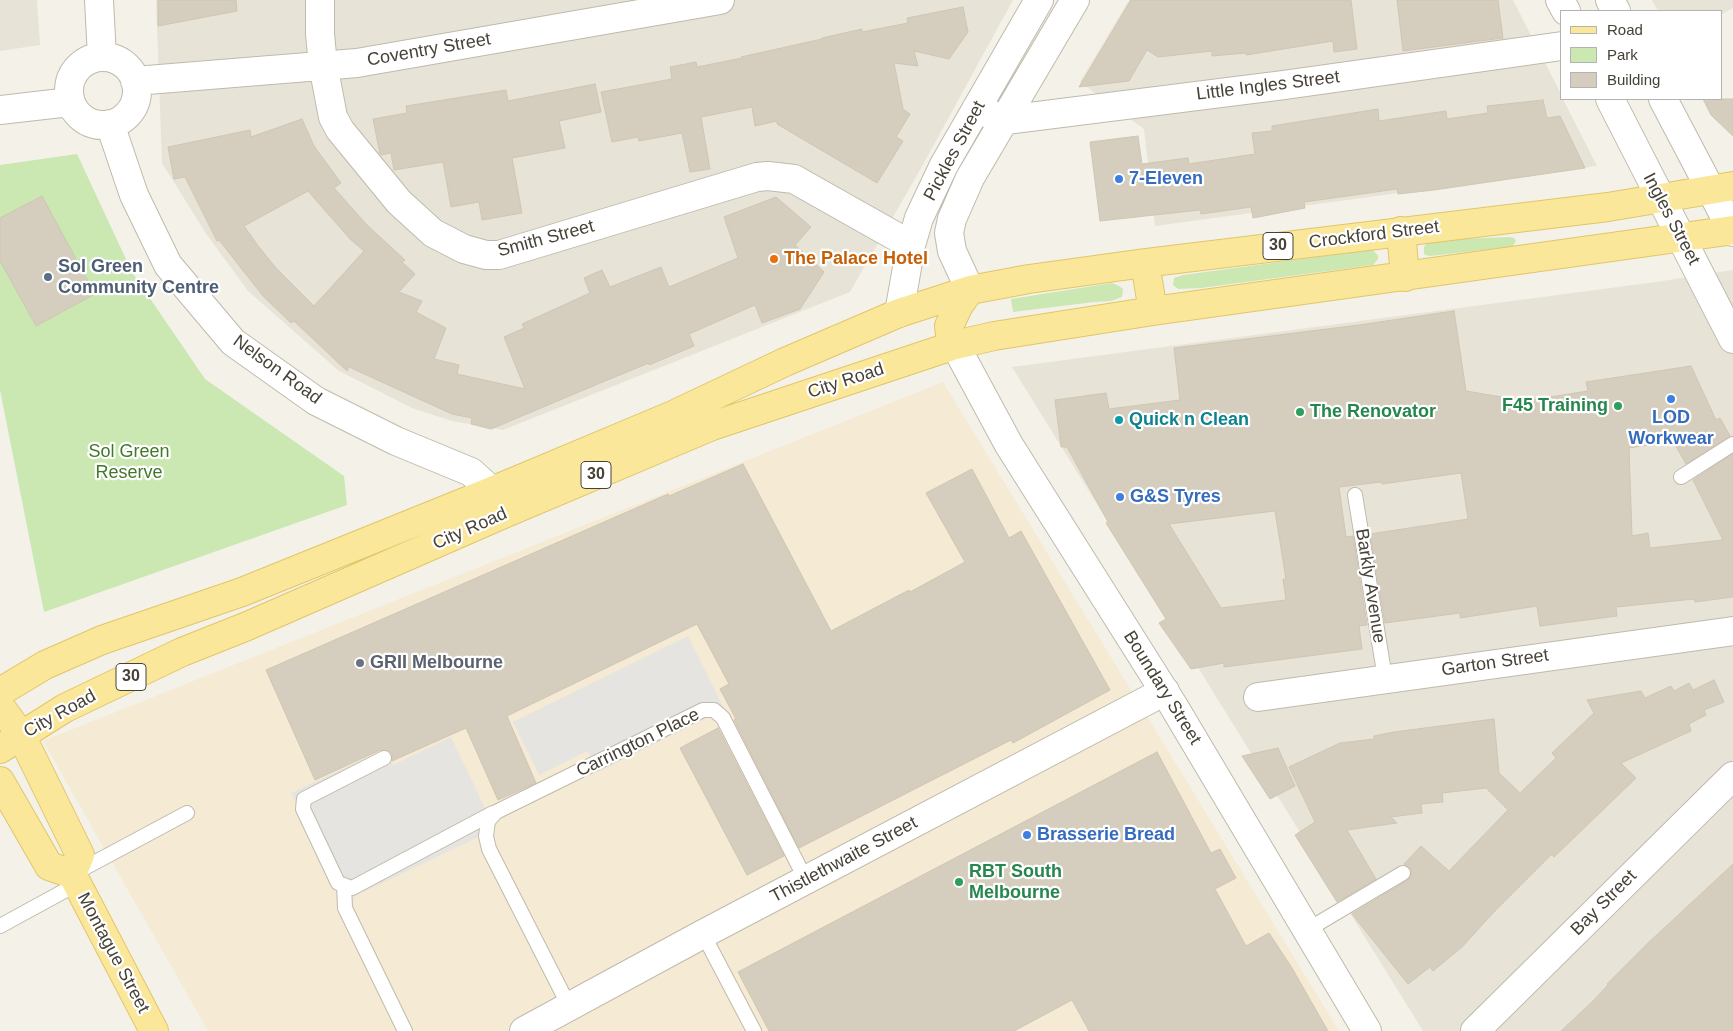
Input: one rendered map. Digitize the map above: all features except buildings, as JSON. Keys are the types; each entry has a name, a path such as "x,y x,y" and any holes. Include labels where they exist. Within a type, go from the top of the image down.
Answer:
{"main road":[{"name":"Crockford Street","path":"899,313 970,290 1029,279 1401,231 1608,207 1722,188"},
{"path":"1401,231 1405,277"},
{"name":"30","path":"955,345 994,336 1153,312 1733,231"},
{"path":"1145,263 1153,312"},
{"path":"955,345 950,336 949,326 959,305 970,290"},
{"name":"City Road","path":"11,742 65,708 182,652 245,627 673,415 785,362 899,313"},
{"name":"City Road","path":"0,692 44,665 102,640 712,426 955,345"},
{"name":"Montague Street","path":"0,706 11,742 80,855 74,879"},
{"name":"Montague Street","path":"0,781 49,866 74,879 154,1031"}],"street":[{"path":"99,0 102,57"},
{"name":"Smith Street","path":"320,0 320,34 323,65 333,117 340,130 399,202 420,222 452,243 474,252 499,255 757,177 768,176 794,180 912,245"},
{"name":"Coventry Street","path":"135,81 357,62 720,0"},
{"name":"Pickles Street","path":"899,313 919,218 944,165 1039,0"},
{"name":"Pickles Street","path":"970,290 952,251 950,242 950,226 956,208 970,178 1006,120 1075,0"},
{"name":"Little Ingles Street","path":"976,109 1006,120 1284,85 1560,46"},
{"path":"102,57 113,58 123,63 131,71 137,92 135,103 121,120 100,125 82,118 75,111 70,102 68,91 75,71 87,61 102,57"},
{"name":"Ingles Street","path":"1610,100 1733,339"},
{"path":"1664,100 1722,188 1733,231"},
{"path":"0,110 70,102"},
{"name":"Nelson Road","path":"110,124 134,195 168,264 233,342 316,401 396,441 471,472 499,502"},
{"name":"Boundary Street","path":"955,345 1009,444 1165,692 1367,1031"},
{"name":"Garton Street","path":"1258,697 1733,631"},
{"name":"Thistlethwaite Street","path":"524,1031 703,934 1165,692"},
{"name":"Bay Street","path":"1475,1031 1733,776"}],"lane":[{"path":"1681,476 1733,444"},
{"name":"Barkly Avenue","path":"1355,495 1385,678"},
{"name":"Carrington Place","path":"344,885 352,888 496,812 703,710 714,710 723,718 806,880"},
{"path":"384,758 304,799 303,809 338,883 344,885 345,908 406,1031"},
{"path":"496,812 488,821 486,836 490,849 569,1006"},
{"path":"0,926 74,879 187,813"},
{"path":"1308,930 1403,873"},
{"path":"703,934 754,1031"}],"shaded area":[{"path":"0,0 37,0 40,45 0,51"},
{"path":"156,0 1013,0 920,170 850,292 503,430 452,421 412,408 339,371 248,291 207,235 162,163"},
{"path":"1129,0 1513,0 1560,92 1560,100 1564,100 1597,166 1155,226 1144,129 1080,82"},
{"path":"1652,0 1733,0 1733,8 1723,13 1723,10 1657,10"},
{"path":"1733,270 1733,1031 1423,1031 1012,367 1656,282"},
{"path":"943,382 1339,1031 208,1031 43,741"},
{"path":"688,636 724,709 598,772 587,751 539,775 513,722"},
{"path":"451,737 495,829 343,902 291,793 385,749 393,765"}],"green space":[{"name":"Sol Green Reserve","path":"77,154 132,272 205,379 344,476 347,505 44,612 0,390 0,165"},
{"path":"1510,237 1516,241 1513,246 1509,247 1430,256 1424,253 1426,244 1434,240"},
{"path":"1373,250 1378,256 1373,265 1201,288 1178,289 1173,285 1174,278 1183,275"},
{"path":"1112,283 1123,289 1122,297 1111,301 1013,312 1011,299"}],"place":[{"name":"7-Eleven","path":"1119,179"},
{"name":"The Palace Hotel","path":"774,259"},
{"name":"Sol Green Community Centre","path":"48,277"},
{"name":"LOD Workwear","path":"1671,399"},
{"name":"F45 Training","path":"1618,406"},
{"name":"The Renovator","path":"1300,412"},
{"name":"Quick n Clean","path":"1119,420"},
{"name":"G&S Tyres","path":"1120,497"},
{"name":"GRII Melbourne","path":"360,663"},
{"name":"Brasserie Bread","path":"1027,835"},
{"name":"RBT South Melbourne","path":"959,882"}]}
